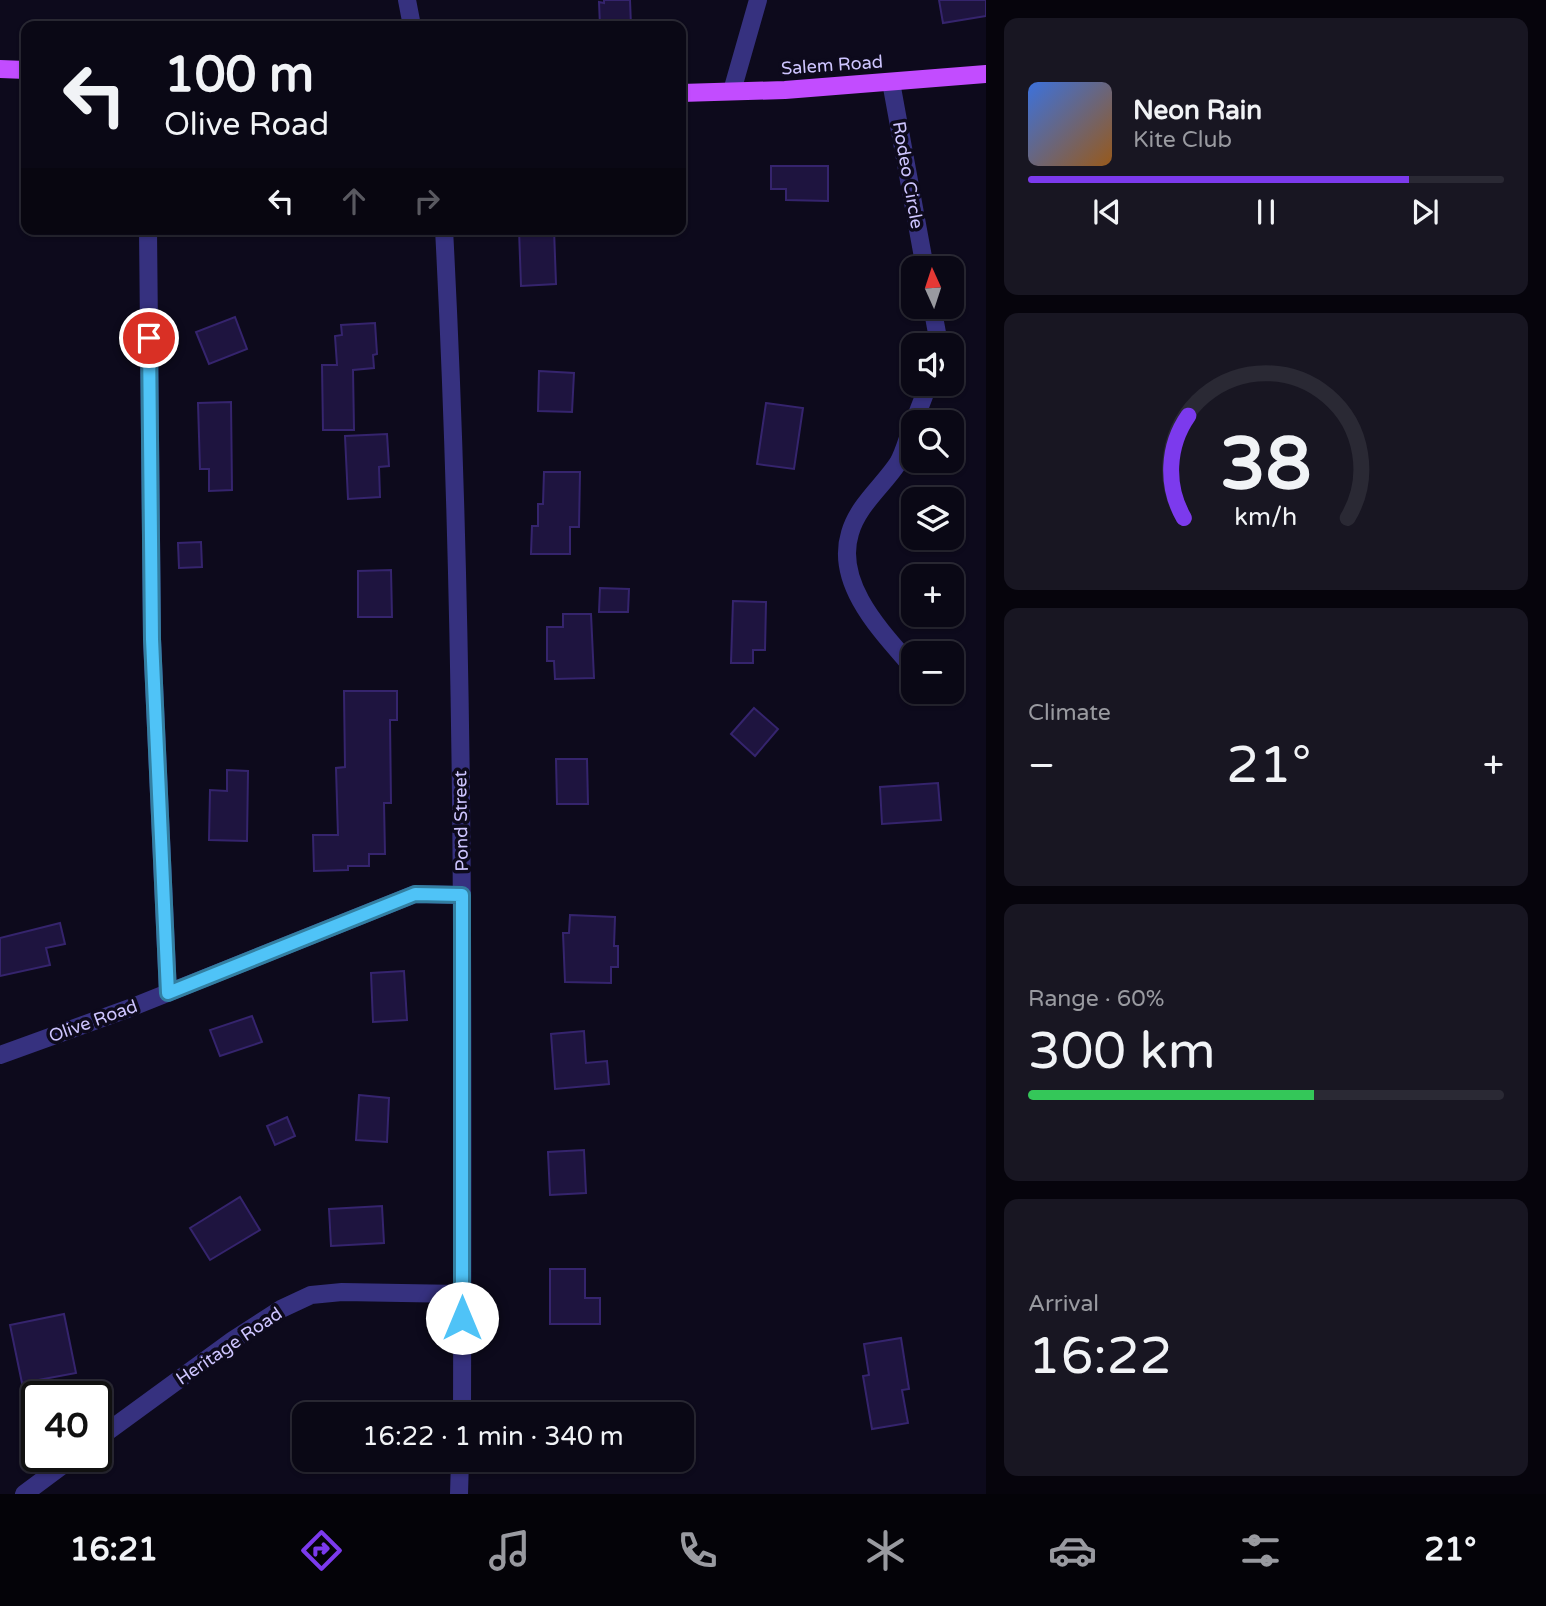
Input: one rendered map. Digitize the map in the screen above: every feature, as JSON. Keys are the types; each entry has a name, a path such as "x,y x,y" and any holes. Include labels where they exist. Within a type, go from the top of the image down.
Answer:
{"main road":[{"path":"0,69 21,70"},
{"name":"Salem Road","path":"686,93 986,74"}],"street":[{"path":"407,0 411,21"},
{"path":"732,91 758,0"},
{"name":"Rodeo Circle","path":"891,82 923,256"},
{"path":"148,235 152,639 168,993"},
{"name":"Pond Street","path":"444,235 453,389 462,895 462,1402"},
{"path":"901,456 871,496 849,534 848,561 864,610 901,654"},
{"name":"Olive Road","path":"0,1055 168,993 415,894 462,895"},
{"name":"Heritage Road","path":"112,1428 233,1340 281,1309 311,1295 342,1292 462,1294"},
{"path":"24,1494 54,1472"},
{"path":"459,1494 460,1472"}],"building":[{"path":"604,0 630,0 631,21 600,21 599,2 604,3"},
{"path":"939,0 986,0 986,16 943,23"},
{"path":"771,166 828,166 828,201 786,200 786,189 771,189"},
{"path":"519,235 554,235 556,284 521,286"},
{"path":"235,317 247,349 209,364 196,332"},
{"path":"375,323 377,354 373,355 374,368 353,370 354,430 323,430 322,365 337,365 335,336 342,335 341,325"},
{"path":"539,371 574,373 572,412 538,411"},
{"path":"231,402 232,490 209,491 209,469 200,469 198,403"},
{"path":"766,403 803,408 794,469 757,464"},
{"path":"387,434 389,466 379,467 380,497 348,499 345,436"},
{"path":"544,472 580,472 579,527 570,527 570,554 531,554 532,526 538,526 538,504 543,504"},
{"path":"201,542 202,567 179,568 178,543"},
{"path":"391,570 392,617 358,617 358,571"},
{"path":"600,588 629,589 628,612 599,612"},
{"path":"733,601 766,602 765,650 753,650 753,663 731,663"},
{"path":"563,614 591,614 594,678 555,679 554,661 547,661 547,627 563,627"},
{"path":"344,691 397,691 397,720 390,720 391,803 384,803 385,854 369,854 369,866 314,871 313,835 338,835 336,768 345,767"},
{"path":"754,708 778,729 755,756 731,734"},
{"path":"556,759 587,759 588,804 557,804"},
{"path":"227,770 248,771 247,841 209,840 210,790 227,791"},
{"path":"938,783 941,820 882,824 880,787"},
{"path":"570,915 615,917 614,946 618,946 618,967 611,967 611,983 565,982 563,933 569,933"},
{"path":"60,923 65,944 46,948 50,965 0,976 0,938"},
{"path":"404,971 407,1020 373,1022 371,973"},
{"path":"252,1016 262,1042 220,1056 210,1030"},
{"path":"584,1031 586,1063 607,1061 609,1084 555,1089 551,1034"},
{"path":"359,1095 389,1098 387,1142 356,1140"},
{"path":"287,1117 295,1136 275,1145 267,1126"},
{"path":"584,1150 586,1193 550,1195 548,1152"},
{"path":"240,1197 260,1230 210,1260 190,1228"},
{"path":"382,1206 384,1243 331,1246 329,1209"},
{"path":"550,1269 585,1269 585,1298 600,1298 600,1324 550,1324"},
{"path":"64,1314 76,1373 22,1381 10,1325"},
{"path":"901,1338 909,1389 902,1390 908,1423 872,1429 863,1376 869,1375 864,1344"}],"route":[{"path":"149,338 152,639 168,993 415,894 462,895 462,1318"}]}
